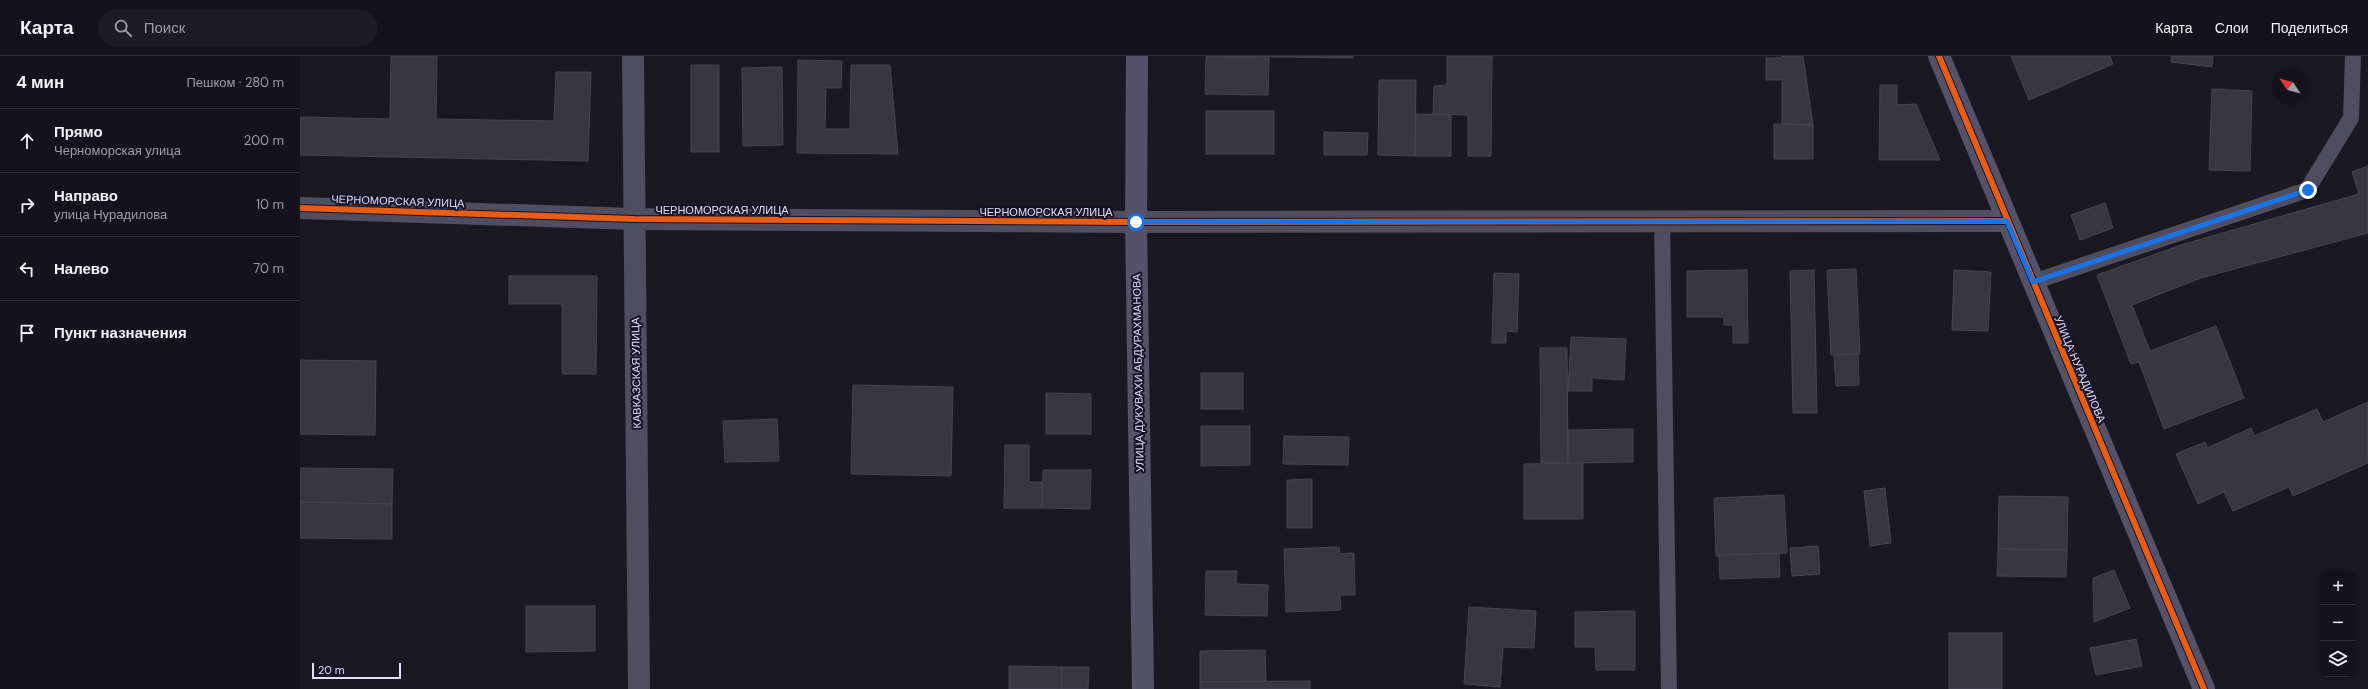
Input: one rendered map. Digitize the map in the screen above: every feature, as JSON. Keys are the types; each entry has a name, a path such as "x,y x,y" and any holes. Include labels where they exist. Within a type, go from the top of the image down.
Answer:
{"street":[{"name":"КАВКАЗСКАЯ УЛИЦА","path":"633,56 639,689"},
{"name":"УЛИЦА ДУКУВАХИ АБДУРАХМАНОВА","path":"1137,56 1136,222 1142,689"},
{"name":"УЛИЦА НУРАДИЛОВА","path":"1939,56 2204,689"},
{"name":"ЧЕРНОМОРСКАЯ УЛИЦА","path":"300,208 634,219 1136,222 1662,220 2007,221"}],"lane":[{"path":"2033,282 2308,190 2351,118 2353,56"},
{"path":"1662,220 1669,689"}],"building":[{"path":"391,56 437,56 436,119 554,121 556,72 591,72 588,161 300,155 300,117 390,119"},
{"path":"1206,56 1353,56 1353,58"},
{"path":"1447,56 1492,56 1491,156 1468,156 1468,115 1433,114 1434,86 1447,85"},
{"path":"1782,56 1803,56 1813,125 1782,124 1782,80 1766,80 1766,58 1782,58"},
{"path":"2011,56 2110,56 2113,64 2029,100"},
{"path":"2172,56 2213,56 2212,67 2171,62"},
{"path":"1206,57 1269,58 1268,95 1205,94"},
{"path":"798,60 842,61 841,88 826,88 825,129 850,129 851,65 890,65 898,154 797,153"},
{"path":"691,65 719,65 719,152 691,152"},
{"path":"782,67 783,145 743,146 742,68"},
{"path":"1379,80 1416,80 1415,156 1378,155"},
{"path":"1880,85 1897,85 1897,105 1916,104 1940,160 1879,160"},
{"path":"2212,89 2252,91 2250,171 2209,170"},
{"path":"1206,111 1274,111 1274,154 1206,154"},
{"path":"1416,114 1451,115 1451,156 1415,156"},
{"path":"1774,124 1813,125 1813,159 1774,159"},
{"path":"1324,132 1368,133 1367,155 1324,155"},
{"path":"2368,166 2368,233 2201,278 2132,305 2150,351 2216,326 2244,398 2164,429 2139,362 2131,364 2097,275 2184,244 2359,194 2352,172"},
{"path":"2105,203 2113,228 2080,240 2071,215"},
{"path":"1856,269 1860,354 1831,355 1827,270"},
{"path":"1747,270 1748,343 1733,343 1733,325 1724,325 1724,317 1687,317 1687,271"},
{"path":"1814,270 1817,413 1793,413 1790,271"},
{"path":"1954,270 1991,272 1988,331 1952,330"},
{"path":"1494,273 1519,274 1517,332 1506,331 1506,343 1492,343"},
{"path":"509,276 597,276 596,374 562,374 562,304 509,304"},
{"path":"1571,337 1626,339 1624,380 1592,378 1592,391 1568,391"},
{"path":"1540,348 1567,348 1568,463 1541,463"},
{"path":"1858,354 1859,385 1836,386 1834,355"},
{"path":"300,360 376,361 375,435 300,434"},
{"path":"1201,373 1243,373 1243,409 1201,409"},
{"path":"853,385 953,387 951,476 851,474"},
{"path":"1046,393 1091,394 1091,434 1046,434"},
{"path":"2368,402 2368,463 2293,496 2289,487 2233,511 2224,492 2198,504 2176,454 2205,442 2207,448 2251,428 2254,436 2317,409 2323,422"},
{"path":"777,419 779,461 725,462 723,421"},
{"path":"1201,426 1250,426 1250,465 1201,466"},
{"path":"1633,429 1633,462 1568,463 1568,430"},
{"path":"1284,436 1349,437 1348,465 1283,464"},
{"path":"1005,445 1029,445 1029,482 1042,482 1042,508 1004,508"},
{"path":"1583,463 1583,519 1524,519 1524,464"},
{"path":"300,468 393,469 392,504 300,502"},
{"path":"1043,470 1091,470 1090,509 1042,508"},
{"path":"1312,479 1312,528 1287,528 1287,480"},
{"path":"1885,488 1891,543 1870,546 1864,491"},
{"path":"1784,495 1787,553 1716,556 1714,498"},
{"path":"1999,496 2068,497 2067,550 1998,549"},
{"path":"300,502 392,504 392,539 300,538"},
{"path":"1818,546 1820,574 1792,576 1790,548"},
{"path":"1339,547 1340,554 1354,553 1355,595 1340,595 1341,610 1286,612 1284,549"},
{"path":"1998,549 2067,550 2066,577 1997,576"},
{"path":"1779,553 1780,577 1720,579 1719,555"},
{"path":"2114,570 2130,608 2094,622 2093,578"},
{"path":"1206,571 1237,571 1236,584 1268,585 1267,616 1205,615"},
{"path":"526,606 595,606 595,651 526,652"},
{"path":"1469,607 1536,611 1534,648 1503,647 1500,687 1464,684"},
{"path":"1635,611 1635,670 1596,670 1595,647 1575,647 1575,612"},
{"path":"1949,633 2002,633 2002,689 1949,689"},
{"path":"2136,639 2142,666 2096,675 2090,648"},
{"path":"1265,650 1266,682 1200,682 1200,651"},
{"path":"1009,666 1062,667 1062,689 1009,689"},
{"path":"1062,667 1089,667 1088,689 1062,689"},
{"path":"1310,681 1310,689 1200,689 1200,682"}],"cycle path":[{"path":"1939,56 2204,689"},
{"path":"300,208 634,219 1136,222 2007,221"}],"route":[{"path":"1136,222 1662,220 2007,221 2033,282 2308,190"}]}
